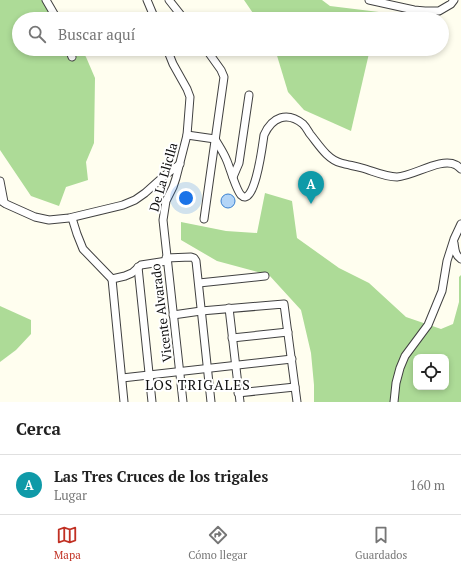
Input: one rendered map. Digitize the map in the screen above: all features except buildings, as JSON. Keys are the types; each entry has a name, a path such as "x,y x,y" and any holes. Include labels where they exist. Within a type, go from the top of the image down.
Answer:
{"street":[{"path":"46,0 53,12"},
{"path":"147,0 152,12"},
{"path":"169,0 178,12"},
{"path":"369,0 386,2 414,10 426,11 439,11 451,4 454,0"},
{"name":"De La Lliclla","path":"163,220 166,201 173,187 187,135 190,97 170,56"},
{"path":"204,219 224,77 211,56"},
{"path":"233,177 239,163 250,95"},
{"path":"215,139 228,163 241,195 243,196 246,196 252,191 264,135 267,128 275,120 282,117 292,118 303,124 324,152 336,162 387,176 397,177 408,175 444,163 456,165 461,169"},
{"path":"187,135 215,139"},
{"path":"228,163 234,165 239,163"},
{"path":"0,181 2,201 35,217 49,220 72,218 123,205 135,200 180,164"},
{"path":"72,218 83,249 112,279 124,402"},
{"name":"Vicente Alvarado","path":"163,220 166,260 180,371 182,402"},
{"path":"394,402 394,394 400,368 405,356 428,325 442,291 447,261 454,239 461,224"},
{"path":"454,239 455,252 461,259"},
{"path":"112,279 132,273 141,265 166,260 191,257 194,258 196,261 202,311 211,402"},
{"path":"138,267 152,402"},
{"path":"198,283 265,276"},
{"path":"173,315 229,308 284,304 297,402"},
{"path":"229,308 240,402"},
{"path":"232,338 288,332"},
{"path":"122,378 292,359"},
{"path":"238,393 295,387"}],"green space":[{"path":"0,0 50,0 58,12 12,12 12,56 86,57 95,78 94,143 86,162 88,180 66,187 59,206 31,196 0,150"},
{"path":"244,0 322,0 330,6 379,12 252,12"},
{"path":"277,56 368,56 351,131 304,110 288,92"},
{"path":"265,193 292,201 297,238 339,268 369,283 406,317 441,329 453,324 459,302 459,277 461,275 461,402 314,402 311,353 301,310 269,275 217,261 181,240 181,222 226,231 257,233"},
{"path":"0,306 31,320 31,334 16,350 0,362"}],"water":[{"path":"225,194 231,194 235,198 235,204 231,208 225,208 221,204 221,198"}],"place":[{"name":"Las Tres Cruces de los trigales","path":"311,204"}],"district":[{"name":"LOS TRIGALES","path":"198,385"}]}
